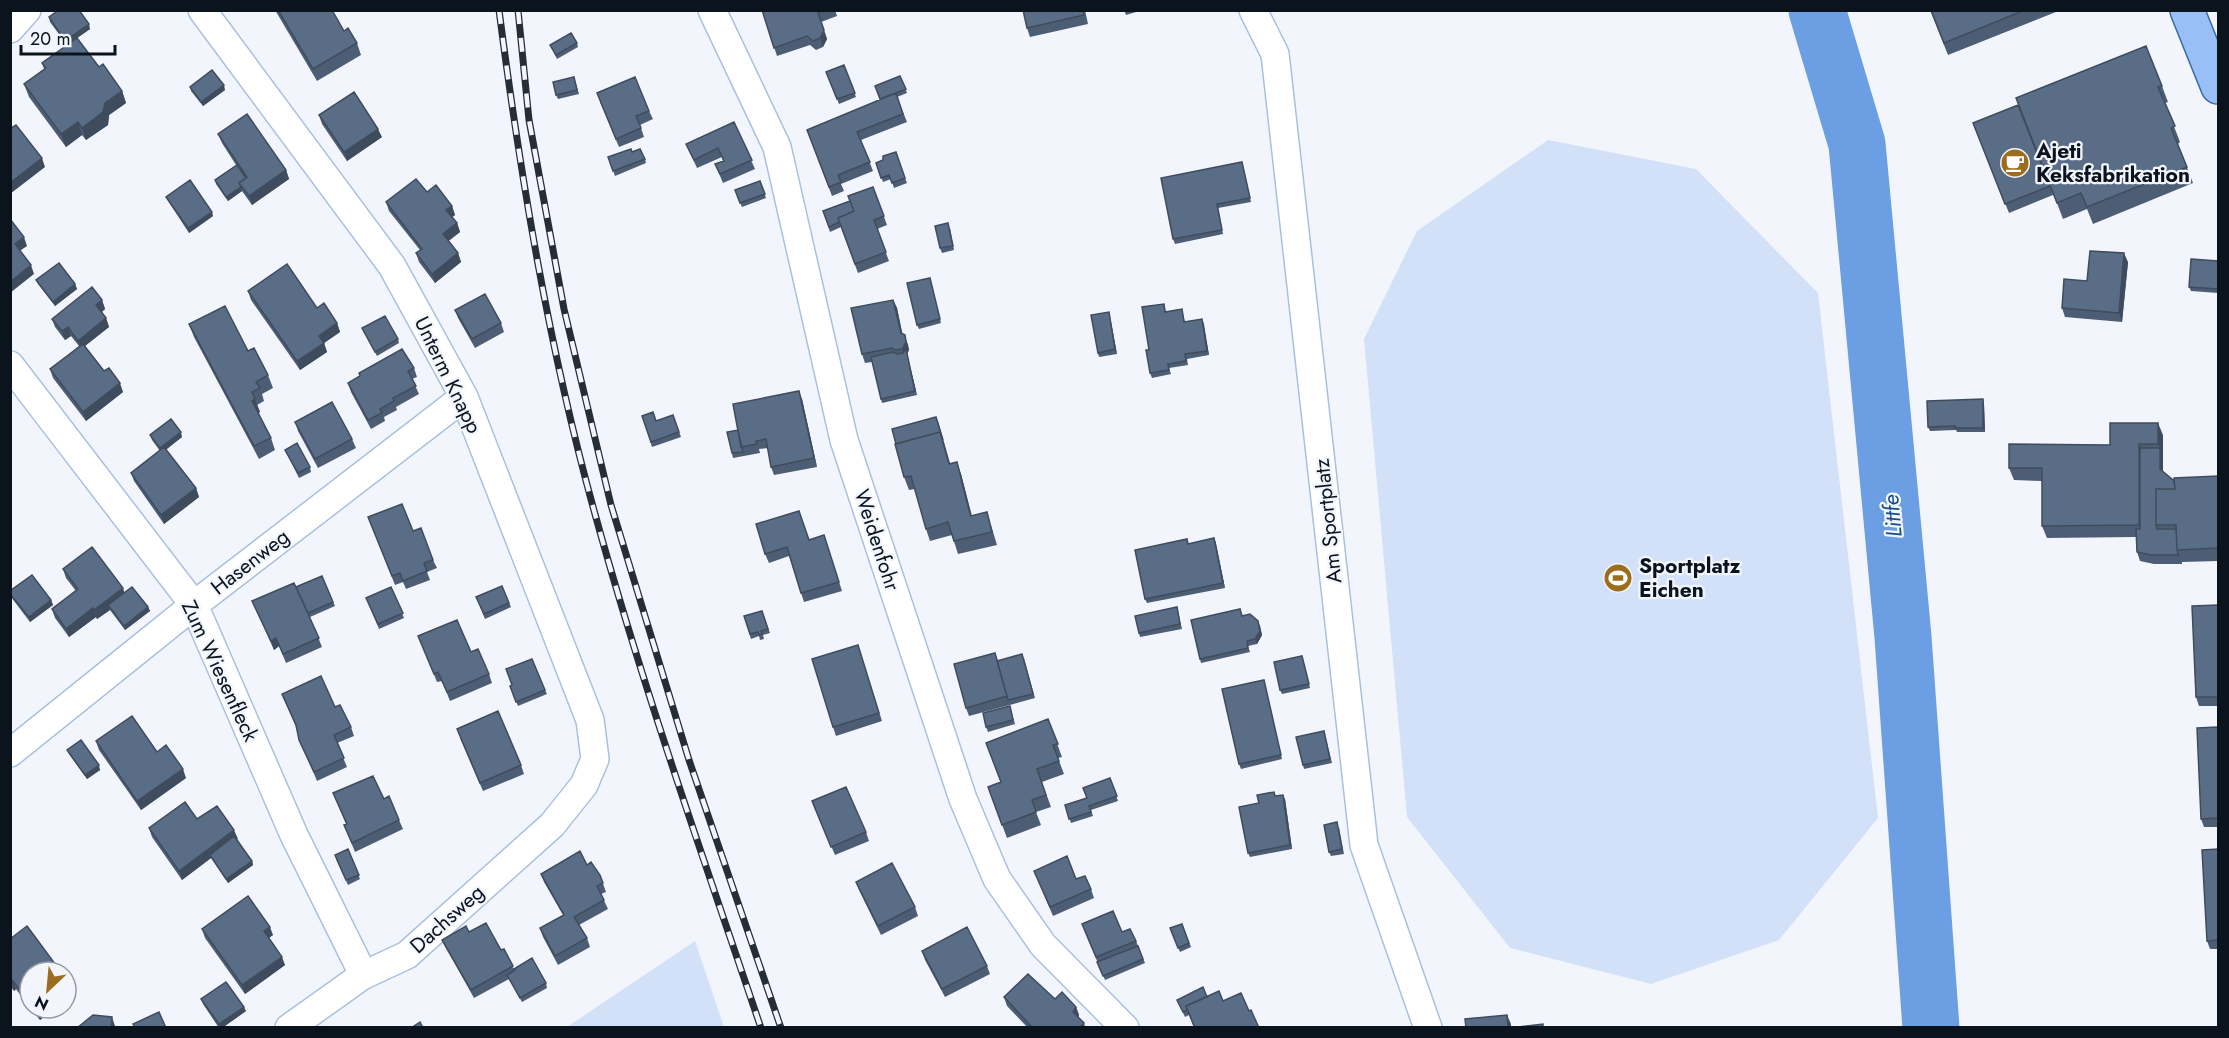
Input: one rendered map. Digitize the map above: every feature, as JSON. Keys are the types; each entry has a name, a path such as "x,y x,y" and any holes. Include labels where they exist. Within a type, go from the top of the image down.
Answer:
{"main road":[{"path":"2187,10 2218,87"}],"street":[{"path":"10,29 27,10"},
{"name":"Unterm Knapp","path":"202,10 392,266 464,398 591,720 595,759 584,785"},
{"name":"Weidenfohr","path":"712,10 777,147 844,440 963,799 997,879 1043,945 1125,1028"},
{"name":"Am Sportplatz","path":"1253,10 1275,54 1364,845 1428,1028"},
{"name":"Zum Wiesenfleck","path":"10,365 194,605 294,835 362,976"},
{"name":"Hasenweg","path":"10,753 194,605 464,398"},
{"name":"Dachsweg","path":"289,1028 362,976 407,955 552,825 584,785"}],"shaded area":[{"name":"Sportplatz Eichen","path":"1548,140 1696,169 1818,293 1878,818 1779,940 1651,984 1510,948 1407,817 1364,339 1417,231"},
{"path":"695,941 724,1027 567,1027"}],"building":[{"path":"59,10 79,10 89,24 65,41 49,17"},
{"path":"278,10 332,10 344,31 348,28 357,43 313,69"},
{"path":"762,10 825,10 818,13 824,30 820,38 813,41 807,36 774,48"},
{"path":"1023,10 1083,10 1084,15 1027,28"},
{"path":"1931,10 2025,10 1944,43"},
{"path":"571,33 577,43 556,55 550,45"},
{"path":"77,38 99,67 103,64 122,91 105,103 103,112 82,128 78,122 61,134 24,84 46,68 42,63"},
{"path":"2146,46 2162,86 2158,87 2175,126 2171,128 2187,167 2087,207 2081,193 2057,203 2016,98"},
{"path":"844,65 855,93 837,99 826,72"},
{"path":"212,70 224,85 201,102 190,87"},
{"path":"900,76 906,89 880,99 875,86"},
{"path":"574,77 577,90 556,95 553,82"},
{"path":"635,77 649,111 636,116 641,128 616,139 597,93"},
{"path":"354,92 378,129 344,152 319,115"},
{"path":"896,93 903,114 857,132 870,162 838,175 841,182 829,187 807,130"},
{"name":"Ajeti Keksfabrikation","path":"2018,105 2050,186 2005,204 1973,123"},
{"path":"247,114 286,170 249,196 239,183 247,177 218,134"},
{"path":"734,122 752,160 720,174 715,164 724,161 718,148 694,160 686,144"},
{"path":"16,125 42,158 10,183 10,129"},
{"path":"631,149 632,152 640,149 645,159 613,171 608,157"},
{"path":"896,152 905,178 892,183 889,175 881,178 876,163 883,160 883,156"},
{"path":"1242,162 1250,198 1217,204 1222,230 1173,239 1161,178"},
{"path":"237,165 246,178 239,183 241,187 226,197 215,180"},
{"path":"416,179 427,192 436,185 452,206 446,210 457,223 443,234 458,253 432,274 416,253 422,249 386,202"},
{"path":"190,180 212,212 188,228 166,197"},
{"path":"760,181 765,194 740,203 735,190"},
{"path":"873,187 884,216 874,220 886,252 855,264 838,218 854,211 848,196"},
{"path":"850,201 854,211 838,218 839,222 829,227 823,211"},
{"path":"10,219 24,237 15,244 31,265 10,282"},
{"path":"948,223 953,246 940,248 935,226"},
{"path":"2090,251 2124,253 2119,313 2062,308 2064,279 2087,281"},
{"path":"2191,259 2218,261 2218,289 2189,287"},
{"path":"59,263 75,284 53,302 36,280"},
{"path":"287,264 317,308 324,303 337,323 319,336 324,343 297,361 248,291"},
{"path":"930,278 940,319 917,325 907,283"},
{"path":"92,287 102,300 96,305 106,318 78,341 68,327 62,331 52,319"},
{"path":"485,294 501,323 472,339 455,310"},
{"path":"893,300 901,333 905,335 906,342 902,349 892,348 862,354 851,308"},
{"path":"1164,304 1165,312 1182,309 1184,322 1202,319 1207,351 1185,354 1186,361 1168,364 1169,370 1150,373 1142,307"},
{"path":"225,306 248,351 254,348 268,375 256,382 260,388 252,392 255,399 252,401 271,438 254,446 189,324"},
{"path":"1109,312 1115,349 1098,353 1091,315"},
{"path":"385,316 398,339 375,352 362,328"},
{"path":"83,344 104,371 109,368 120,383 83,412 50,369"},
{"path":"402,349 414,368 408,371 416,386 393,398 394,401 380,409 382,413 368,420 348,383 360,376 359,373"},
{"path":"906,349 915,391 881,399 871,357 893,352 903,353"},
{"path":"799,391 814,458 771,467 766,439 756,441 757,444 741,447 733,404"},
{"path":"1983,399 1983,428 1928,427 1927,401"},
{"path":"332,402 352,439 315,459 295,422"},
{"path":"653,412 656,421 673,415 679,432 651,442 642,416"},
{"path":"936,417 943,440 940,432 896,444 892,429"},
{"path":"171,419 181,432 160,448 150,435"},
{"path":"2110,423 2158,423 2158,444 2139,444 2139,525 2042,526 2042,468 2009,468 2009,444 2110,445"},
{"path":"738,430 743,452 732,453 727,432"},
{"path":"940,432 949,464 957,462 971,516 987,512 992,532 954,541 948,522 926,529 911,476 904,477 895,444"},
{"path":"297,443 310,467 298,473 285,450"},
{"path":"164,447 196,488 161,515 131,473"},
{"path":"2140,448 2160,448 2160,469 2174,481 2175,489 2156,489 2156,525 2157,529 2176,529 2178,555 2151,555 2137,552 2136,529 2140,529"},
{"path":"2218,476 2218,548 2177,550 2176,525 2156,525 2156,489 2175,489 2174,478"},
{"path":"402,504 413,531 421,528 433,560 424,563 427,571 403,581 400,573 392,576 368,517"},
{"path":"799,511 809,540 824,535 839,582 801,593 787,547 765,554 756,524"},
{"path":"1214,538 1223,583 1145,599 1135,550 1187,539 1188,544"},
{"path":"92,547 123,588 66,629 52,609 78,589 63,569"},
{"path":"32,575 51,600 29,617 10,591"},
{"path":"322,576 333,602 308,613 296,587"},
{"path":"294,583 319,638 283,654 276,638 271,641 252,601"},
{"path":"502,586 509,603 484,614 476,597"},
{"path":"132,587 148,607 124,626 108,605"},
{"path":"391,587 403,613 378,624 366,598"},
{"path":"2218,605 2218,697 2196,697 2192,606"},
{"path":"1177,607 1180,624 1139,633 1135,616"},
{"path":"1240,609 1242,616 1250,614 1258,621 1260,631 1255,639 1247,641 1248,648 1200,659 1191,620"},
{"path":"762,611 768,629 761,631 762,634 759,635 758,632 750,634 744,616"},
{"path":"457,620 471,652 478,649 489,674 447,692 438,672 434,674 418,636"},
{"path":"858,645 879,713 833,727 812,659"},
{"path":"995,653 1007,696 966,708 954,664"},
{"path":"1022,654 1033,694 1008,700 997,661"},
{"path":"1302,656 1309,684 1280,690 1274,662"},
{"path":"532,659 545,690 516,702 506,669"},
{"path":"321,676 335,707 340,705 351,727 334,735 344,758 314,772 282,694"},
{"path":"1264,680 1281,755 1239,764 1222,689"},
{"path":"1010,706 1013,720 986,727 983,713"},
{"path":"498,711 521,765 480,783 457,729"},
{"path":"132,716 157,752 166,745 183,769 137,801 96,741"},
{"path":"1048,719 1058,744 1053,745 1059,761 1037,769 1046,795 1032,800 1036,812 1002,825 988,787 1001,782 986,743"},
{"path":"2218,727 2218,818 2201,819 2197,728"},
{"path":"1324,731 1330,759 1303,765 1296,737"},
{"path":"81,740 99,765 85,775 67,750"},
{"path":"373,776 384,799 389,796 399,820 352,843 344,825 347,824 333,793"},
{"path":"1110,778 1117,796 1089,806 1091,812 1069,819 1065,805 1087,798 1083,788"},
{"path":"846,787 866,832 831,847 812,801"},
{"path":"1274,792 1275,796 1283,795 1290,845 1248,853 1239,807 1259,803 1257,795"},
{"path":"185,802 197,819 217,806 234,830 179,871 149,828"},
{"path":"1337,822 1342,849 1329,852 1324,825"},
{"path":"234,836 252,861 226,879 210,855"},
{"path":"348,849 359,875 346,880 335,855"},
{"path":"2218,849 2218,940 2207,941 2202,850"},
{"path":"580,851 587,865 591,862 600,875 603,883 597,886 604,900 574,917 587,938 555,956 540,928 564,915 541,874"},
{"path":"1067,856 1076,879 1085,876 1091,889 1050,907 1034,871"},
{"path":"892,863 915,907 878,926 856,882"},
{"path":"248,896 270,927 264,931 282,957 242,985 202,929"},
{"path":"1113,911 1122,932 1130,929 1136,941 1096,957 1082,924"},
{"path":"486,923 513,966 471,990 442,940 466,926 469,932"},
{"path":"1182,924 1189,943 1178,948 1170,928"},
{"path":"27,926 52,960 18,960 18,988 12,980 10,982 10,939"},
{"path":"967,927 987,966 942,989 922,951"},
{"path":"1138,946 1143,959 1103,976 1097,962"},
{"path":"532,958 546,983 520,998 507,975"},
{"path":"1028,974 1055,999 1062,992 1076,1007 1073,1012 1084,1023 1079,1028 1029,1028 1031,1026 1004,997"},
{"path":"226,982 244,1007 219,1024 201,999"},
{"path":"1203,987 1207,997 1186,1006 1187,1010 1183,1012 1177,1000"},
{"path":"1219,991 1223,1001 1241,993 1259,1028 1195,1028 1186,1006"},
{"path":"159,1012 166,1028 135,1028 133,1024"},
{"path":"93,1015 112,1017 111,1028 77,1028"},
{"path":"1507,1015 1508,1028 1466,1028 1465,1019"},
{"path":"420,1022 423,1028 411,1028"},
{"path":"1543,1024 1543,1028 1511,1028"}],"waterway":[{"name":"Littfe","path":"1817,10 1857,144 1903,637 1931,1028"}],"railway":[{"path":"499,10 538,264 579,452 595,514 653,708 761,1028"},
{"path":"518,10 529,120 564,309 611,505 689,760 781,1028"}],"place":[{"name":"Ajeti Keksfabrikation","path":"2015,163"},
{"name":"Sportplatz Eichen","path":"1618,578"}]}
